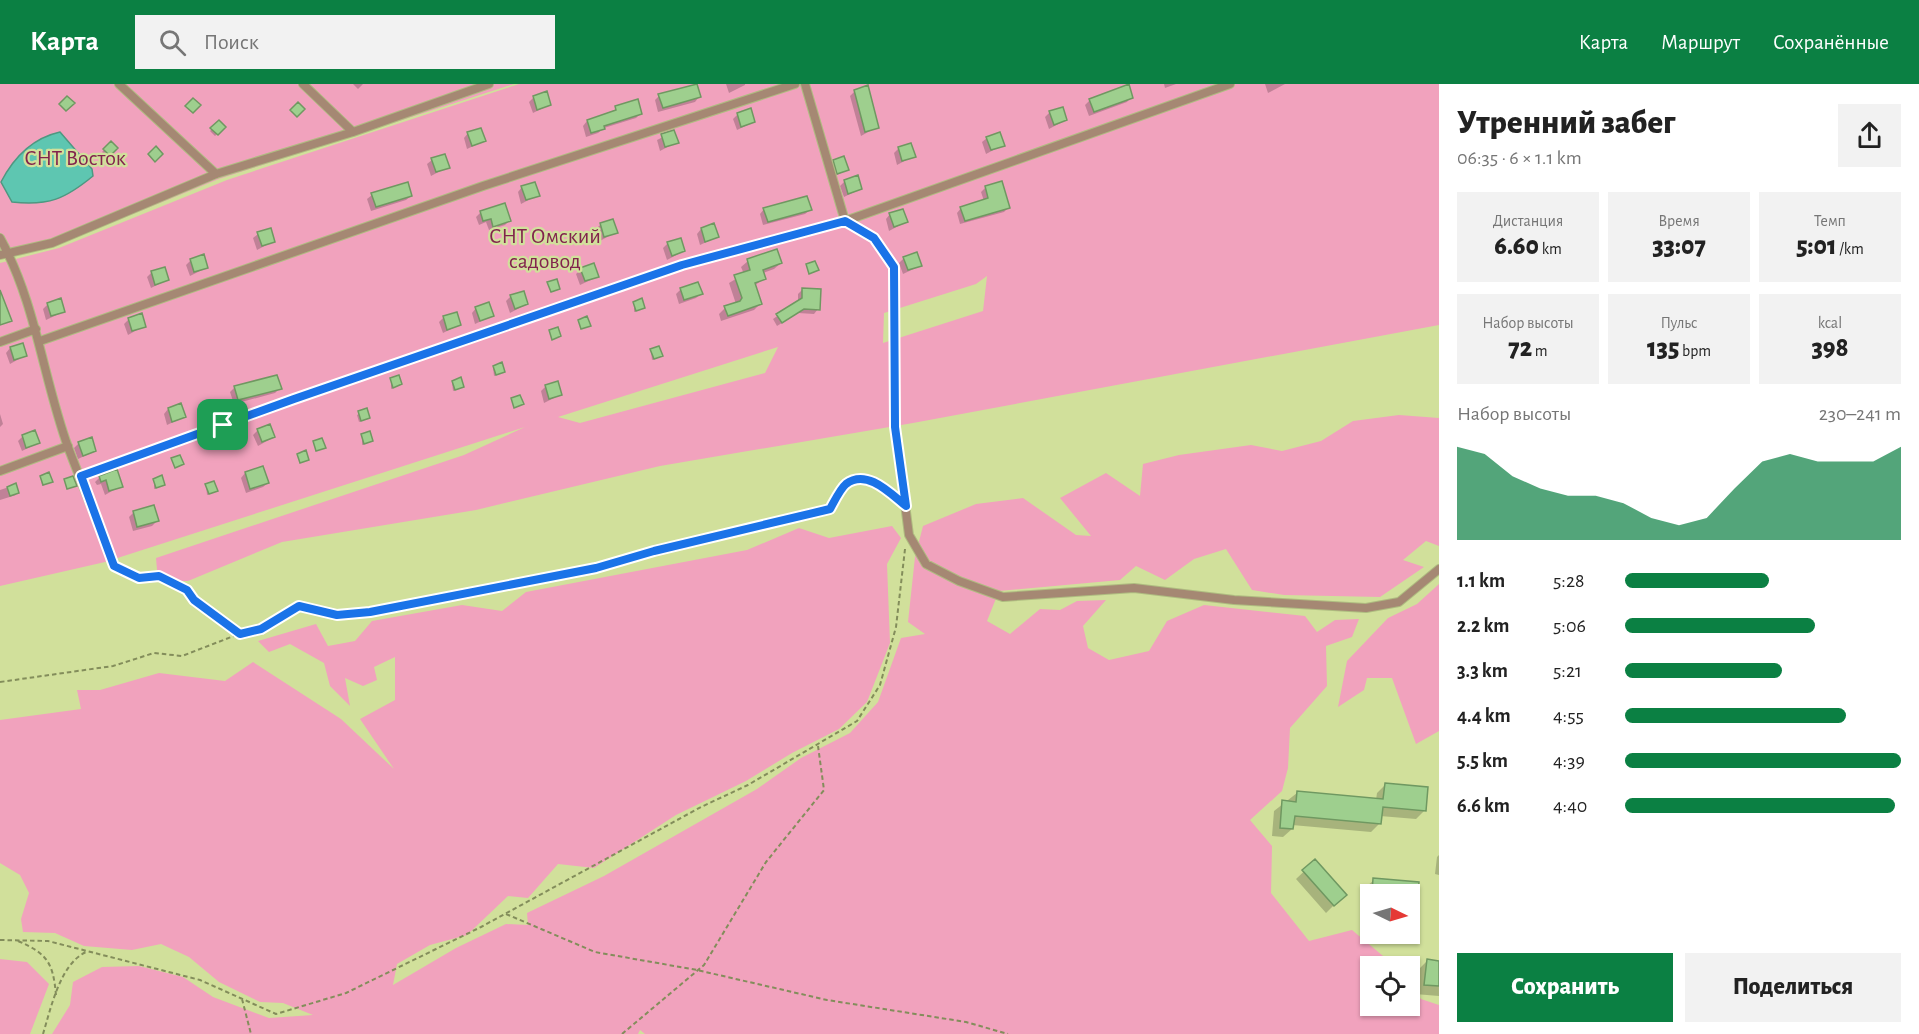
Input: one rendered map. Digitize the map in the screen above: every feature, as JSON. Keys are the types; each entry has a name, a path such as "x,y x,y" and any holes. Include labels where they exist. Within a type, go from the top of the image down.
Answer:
{"lane":[{"path":"119,84 216,174"},
{"path":"303,84 352,132"},
{"path":"4,254 52,243 216,174 352,132 486,84"},
{"path":"40,341 483,186 795,84"},
{"path":"805,84 845,221 874,238 894,267 895,427 909,535 926,564 958,581 1003,597 1134,588 1234,600 1366,608 1399,602 1439,569"},
{"path":"81,476 671,268 845,221 1230,84"},
{"path":"0,238 4,254 36,329 68,446 114,566"},
{"path":"0,342 36,329"},
{"path":"0,471 68,446"}],"path":[{"path":"0,682 113,666 154,654 182,656 240,634 261,629 299,606 337,615 370,612 596,568 654,551 830,509 846,484 860,480 874,482 906,506"},
{"path":"0,940 48,941 200,980 276,1014 346,993 506,914 818,746 857,721 880,685 896,627 902,562 909,535"},
{"path":"114,566 139,578 159,576 187,590 194,600 240,634"},
{"path":"621,1034 704,964 766,862 824,790 818,746"},
{"path":"506,914 595,952 697,970 827,1000 966,1022 1008,1034"},
{"path":"16,940 40,952 51,963 56,996"},
{"path":"43,1034 56,996 75,957 87,951"},
{"path":"242,999 251,1034"}],"green space":[{"name":"СНТ Восток","path":"0,84 514,84 219,179 52,247 0,258"},
{"name":"СНТ Омский садовод","path":"519,84 1439,84 1439,325 913,423 660,466 476,510 282,542 188,581 158,581 156,558 464,455 525,427 105,562 0,586 0,263 59,248 227,180","holes":["987,276 983,311 883,343 884,313 976,284","778,347 765,373 580,423 558,417"]},
{"path":"1399,415 1439,418 1439,546 1426,541 1403,560 1424,567 1380,597 1284,595 1252,590 1226,549 1194,559 1165,580 1136,566 1120,580 999,591 987,621 1010,634 1040,609 1060,610 1077,601 1106,600 1083,626 1088,648 1109,660 1149,651 1167,621 1204,605 1305,616 1317,632 1335,620 1359,619 1352,637 1326,646 1327,686 1290,728 1288,768 1282,791 1250,820 1272,846 1271,893 1309,941 1352,930 1360,937 1360,944 1369,944 1383,956 1360,956 1360,1016 1420,1016 1420,998 1439,1005 1439,1034 645,1034 640,1030 638,1034 52,1034 70,1005 73,982 102,967 139,966 183,977 213,997 269,1018 313,1015 283,1003 260,1002 219,982 189,957 161,944 132,950 84,946 55,933 23,932 21,919 29,893 20,875 0,863 0,720 81,709 77,690 100,690 159,673 225,681 253,662 341,719 394,769 360,719 395,700 395,657 374,667 377,680 363,686 345,678 350,706 330,686 324,663 290,644 269,652 258,641 316,624 328,646 355,641 372,621 462,605 502,611 526,592 747,550 799,528 829,538 892,526 901,538 887,564 890,643 867,702 839,729 792,753 746,781 676,815 594,868 558,864 528,898 508,896 467,935 430,945 397,964 393,985 456,948 506,924 528,925 527,913 604,876 757,789 801,758 850,733 878,702 901,638 925,634 908,622 915,557 923,526 976,504 1023,498 1076,535 1091,536 1060,498 1106,473 1140,496 1143,464 1179,455 1251,445 1282,451 1321,441 1353,421"},
{"path":"1439,584 1439,731 1416,744 1392,678 1367,678 1364,690 1338,707 1347,661 1388,618 1417,604"},
{"path":"0,959 27,962 49,984 30,1034 0,1034"}],"water":[{"path":"60,132 92,169 93,176 74,190 47,202 12,202 1,182 12,164 33,144"}],"building":[{"path":"697,84 701,97 663,108 658,94"},
{"path":"1129,84 1133,98 1094,112 1089,99"},
{"path":"868,85 879,128 865,132 854,90"},
{"path":"547,91 551,105 537,110 533,96"},
{"path":"67,96 75,103 66,111 59,104"},
{"path":"193,98 201,105 193,113 185,106"},
{"path":"638,99 642,114 604,126 605,129 591,133 587,120 616,110 615,106"},
{"path":"298,102 305,109 297,117 290,110"},
{"path":"1063,107 1067,120 1054,125 1049,111"},
{"path":"751,108 755,122 741,127 737,113"},
{"path":"219,120 226,127 218,135 210,128"},
{"path":"481,128 486,141 472,146 467,132"},
{"path":"674,130 679,143 665,147 661,134"},
{"path":"1000,132 1005,146 991,150 986,137"},
{"path":"111,141 118,148 110,156 103,149"},
{"path":"911,143 916,157 902,161 898,147"},
{"path":"156,146 163,154 155,162 148,154"},
{"path":"445,154 450,168 436,172 431,158"},
{"path":"844,156 849,170 837,174 833,160"},
{"path":"858,175 862,189 848,194 844,180"},
{"path":"1002,181 1010,208 965,221 960,207 988,198 985,186"},
{"path":"408,182 412,196 376,207 371,193"},
{"path":"535,182 540,196 526,200 521,186"},
{"path":"807,196 812,210 768,222 763,208"},
{"path":"505,203 511,221 493,227 491,219 483,221 480,211"},
{"path":"903,209 908,222 894,227 889,213"},
{"path":"613,219 618,233 604,237 600,223"},
{"path":"714,223 719,237 705,242 701,228"},
{"path":"271,228 275,242 262,246 257,232"},
{"path":"681,238 685,251 672,256 667,242"},
{"path":"777,249 782,263 763,270 766,279 755,283 762,304 728,316 724,306 740,301 742,298 734,275 750,270 747,259"},
{"path":"917,252 922,266 908,270 903,257"},
{"path":"204,254 208,268 194,272 190,259"},
{"path":"815,261 819,270 809,274 806,264"},
{"path":"594,263 599,277 585,281 580,268"},
{"path":"165,267 169,280 155,285 151,271"},
{"path":"557,279 560,289 551,292 547,282"},
{"path":"698,282 703,294 684,300 680,288"},
{"path":"802,288 821,289 820,310 804,309 782,323 776,314 802,298"},
{"path":"0,290 12,321 0,325"},
{"path":"524,291 528,304 515,309 510,295"},
{"path":"61,298 65,312 51,316 47,303"},
{"path":"642,298 645,308 636,311 633,302"},
{"path":"489,302 494,316 480,321 475,307"},
{"path":"457,312 461,325 447,330 443,316"},
{"path":"142,313 146,327 132,331 128,318"},
{"path":"587,316 591,326 581,329 578,320"},
{"path":"558,327 561,336 552,340 549,330"},
{"path":"23,343 27,356 14,360 10,347"},
{"path":"659,346 663,356 654,359 650,349"},
{"path":"502,362 505,372 496,375 493,366"},
{"path":"277,375 282,389 238,400 234,386"},
{"path":"399,375 402,384 393,388 390,378"},
{"path":"461,377 464,387 455,390 452,381"},
{"path":"558,381 562,395 549,399 545,385"},
{"path":"520,395 524,404 514,408 511,398"},
{"path":"181,403 186,417 172,422 168,408"},
{"path":"367,408 370,418 361,421 358,411"},
{"path":"270,424 275,437 262,442 257,429"},
{"path":"35,430 40,443 26,448 22,435"},
{"path":"242,430 245,440 236,443 233,433"},
{"path":"370,431 373,441 364,444 361,434"},
{"path":"92,437 96,451 83,456 78,442"},
{"path":"322,438 326,448 316,451 313,441"},
{"path":"306,450 309,460 300,463 297,454"},
{"path":"180,455 184,464 175,468 171,458"},
{"path":"263,466 269,483 250,489 245,472"},
{"path":"117,469 123,487 109,491 106,480 101,482 99,476"},
{"path":"49,472 53,482 43,485 40,476"},
{"path":"162,475 165,485 156,488 153,479"},
{"path":"73,476 77,486 67,489 64,479"},
{"path":"214,481 218,491 209,494 205,484"},
{"path":"16,483 19,493 10,496 7,487"},
{"path":"154,505 159,521 137,527 133,511"},
{"path":"1385,783 1428,787 1426,811 1383,807 1381,824 1295,816 1293,829 1280,828 1282,800 1296,802 1297,791 1383,799"},
{"path":"1315,859 1347,895 1334,906 1302,870"},
{"path":"1373,878 1419,882 1419,884 1373,884"},
{"path":"1427,959 1439,961 1439,986 1424,985"}],"route":[{"path":"845,221 874,238 894,267 895,427 906,506 874,482 860,480 846,484 830,509 654,551 596,568 466,591 412,605 370,612 337,615 299,606 261,629 240,634 194,600 187,590 159,576 139,578 114,566 81,476 223,425 682,265 821,226 845,221"}]}
